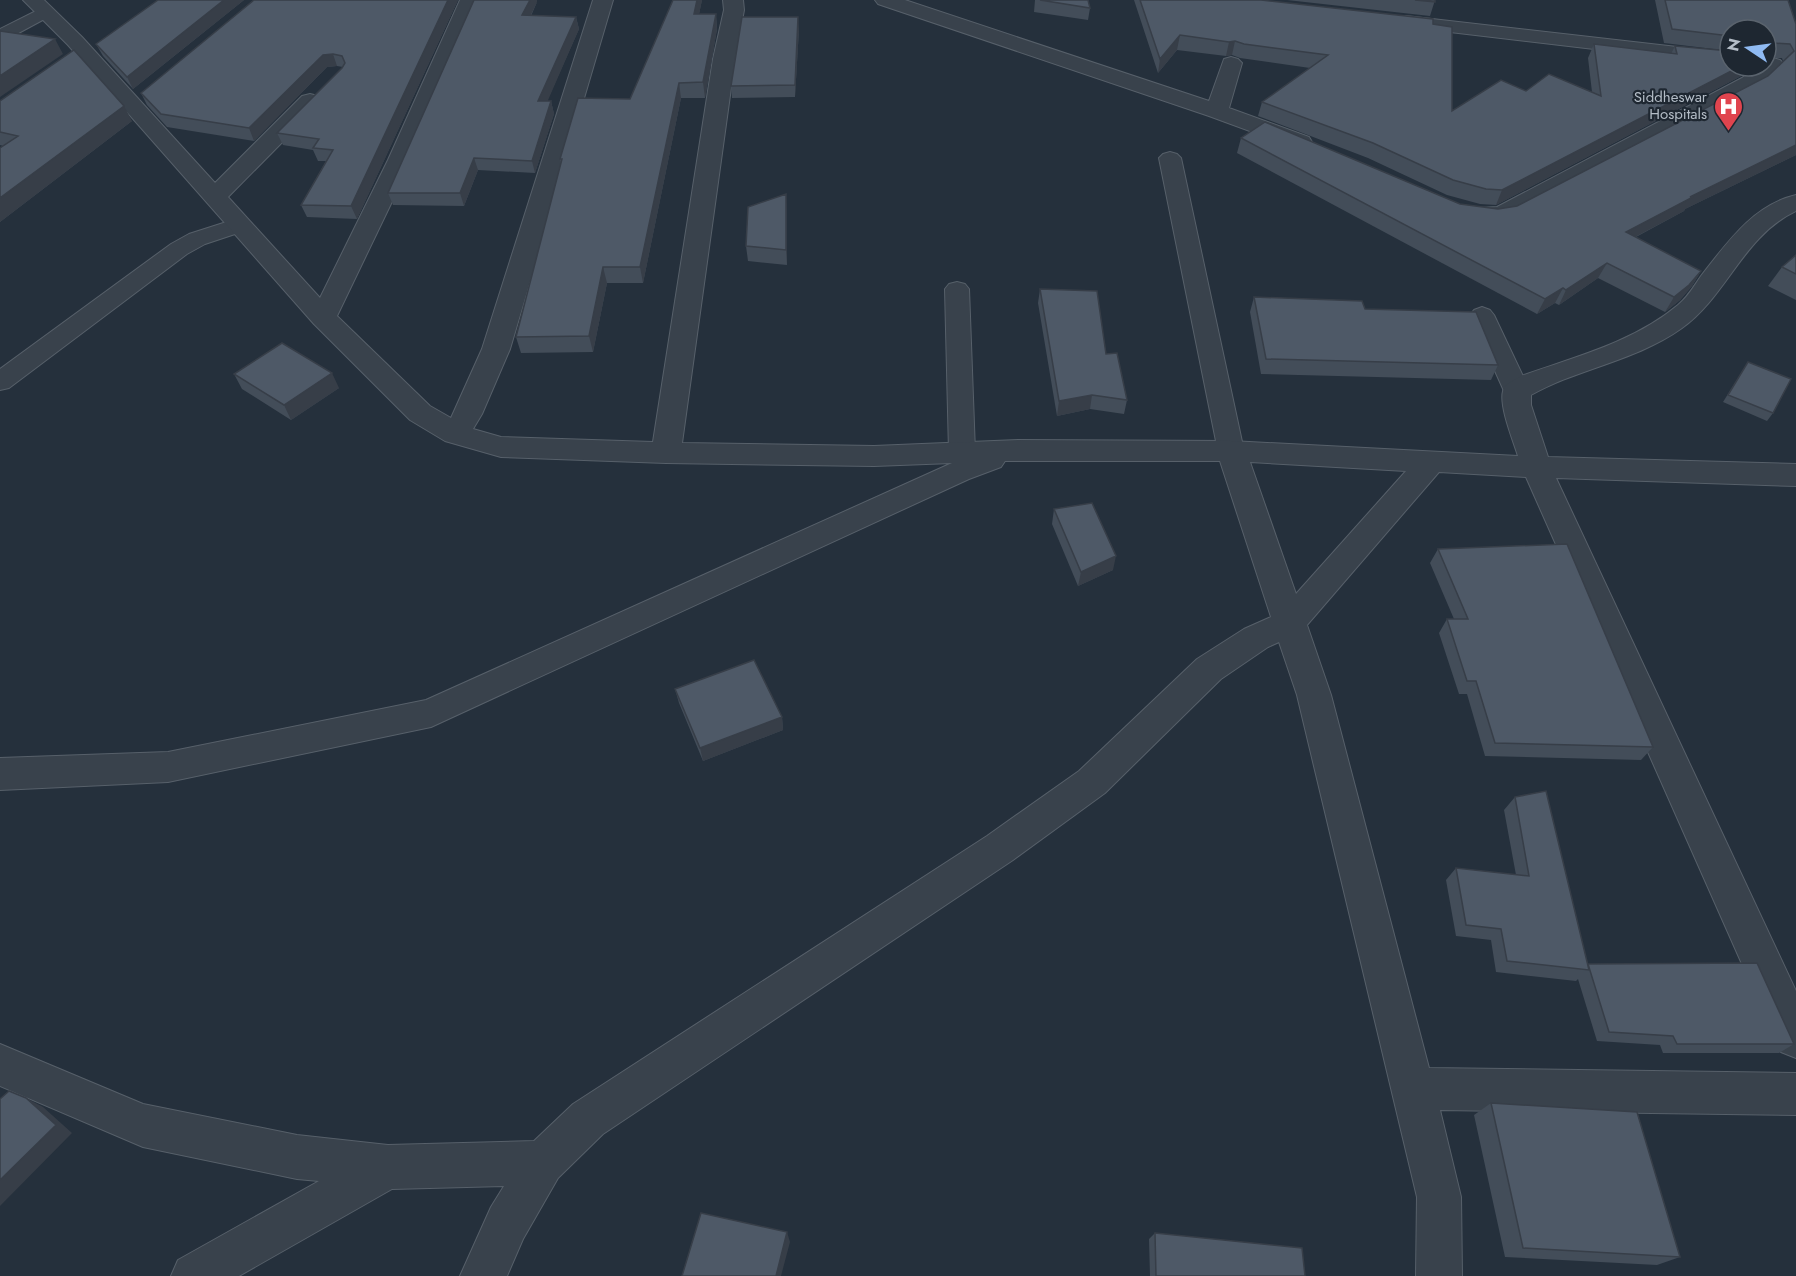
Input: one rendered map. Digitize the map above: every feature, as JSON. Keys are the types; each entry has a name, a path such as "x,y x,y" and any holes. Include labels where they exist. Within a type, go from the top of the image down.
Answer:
{"street":[{"path":"323,318 400,160 470,0"},
{"path":"455,434 468,414 496,350 603,0"},
{"path":"666,453 726,46 734,10 733,0"},
{"path":"885,0 1217,111 1326,152"},
{"path":"39,6 75,59 140,97 214,198 323,318 420,413 455,434 501,447 666,453 874,456 1019,450 1231,450 1536,467 1796,475"},
{"path":"1390,20 1718,58"},
{"path":"1217,111 1231,63"},
{"path":"1778,64 1796,66"},
{"path":"1451,207 1469,214 1485,216 1501,214 1750,83 1755,78"},
{"path":"214,198 328,82"},
{"path":"1796,202 1780,208 1754,227 1690,309 1670,325 1644,339 1532,382 1517,391 1516,405 1536,467 1796,1036"},
{"path":"0,774 168,767 431,712 959,472 1019,450"},
{"path":"1231,450 1288,624 1314,695 1439,1197 1439,1276"},
{"path":"483,1276 507,1223 543,1163 588,1119 1000,848 1092,782 1209,669 1256,638 1288,624 1432,461"},
{"path":"0,1065 143,1125 297,1157 388,1167 543,1163"},
{"path":"1413,1089 1796,1094"},
{"path":"194,1276 388,1167"}],"lane":[{"path":"0,37 39,6"},
{"path":"1170,158 1231,450"},
{"path":"0,382 179,249 197,239 239,225"},
{"path":"957,289 962,452"},
{"path":"1482,315 1517,391"}],"building":[{"path":"158,0 224,0 127,77 96,44"},
{"path":"254,0 448,0 351,206 301,205 333,150 313,148 319,139 277,133 342,68 345,63 342,56 323,55 249,128 161,114 141,93"},
{"path":"474,0 530,0 522,15 576,17 538,101 551,101 532,161 474,158 460,193 388,193"},
{"path":"673,0 697,0 694,14 716,14 703,82 679,83 640,267 603,267 589,336 516,337 562,159 560,159 578,98 630,99"},
{"path":"1040,0 1088,0 1090,8"},
{"path":"1140,0 1261,0 1433,19 1433,24 1452,27 1452,111 1501,80 1526,91 1549,74 1601,96 1594,44 1677,54 1675,46 1718,50 1718,78 1502,190 1486,189 1453,180 1373,143 1262,102 1328,55 1180,35 1160,59"},
{"path":"1665,0 1788,0 1796,24 1796,145 1690,197 1693,197 1626,232 1701,271 1674,297 1607,263 1566,290 1563,288 1545,299 1241,138 1265,122 1460,204 1498,209 1517,206 1764,78 1778,78 1778,66 1794,51 1790,44 1778,43 1778,18 1718,18 1718,35 1672,29"},
{"path":"742,17 798,17 795,85 731,86"},
{"path":"0,31 55,39 0,76"},
{"path":"74,50 124,106 0,198 0,148 18,136 0,132 0,101"},
{"path":"786,194 786,250 746,246 748,207"},
{"path":"1796,255 1796,274 1782,267"},
{"path":"1040,289 1097,291 1106,354 1117,353 1127,400 1092,395 1059,401"},
{"path":"1254,297 1362,301 1365,309 1476,312 1498,365 1266,359"},
{"path":"282,343 332,373 284,405 234,374"},
{"path":"1748,362 1791,379 1773,413 1728,395"},
{"path":"1092,503 1116,556 1081,572 1054,509"},
{"path":"1567,544 1653,747 1495,743 1476,681 1467,681 1447,619 1468,619 1438,549"},
{"path":"754,660 782,717 700,748 675,689"},
{"path":"1546,791 1589,970 1507,961 1501,929 1466,925 1456,868 1529,876 1515,797"},
{"path":"1757,963 1794,1044 1677,1044 1673,1036 1609,1032 1588,964"},
{"path":"9,1091 26,1098 56,1125 0,1180 0,1099"},
{"path":"1491,1103 1637,1112 1680,1257 1523,1248"},
{"path":"701,1213 787,1232 776,1276 682,1276"},
{"path":"1155,1233 1302,1248 1305,1276 1156,1276"}],"place":[{"name":"Siddheswar Hospitals","path":"1728,132"}]}
